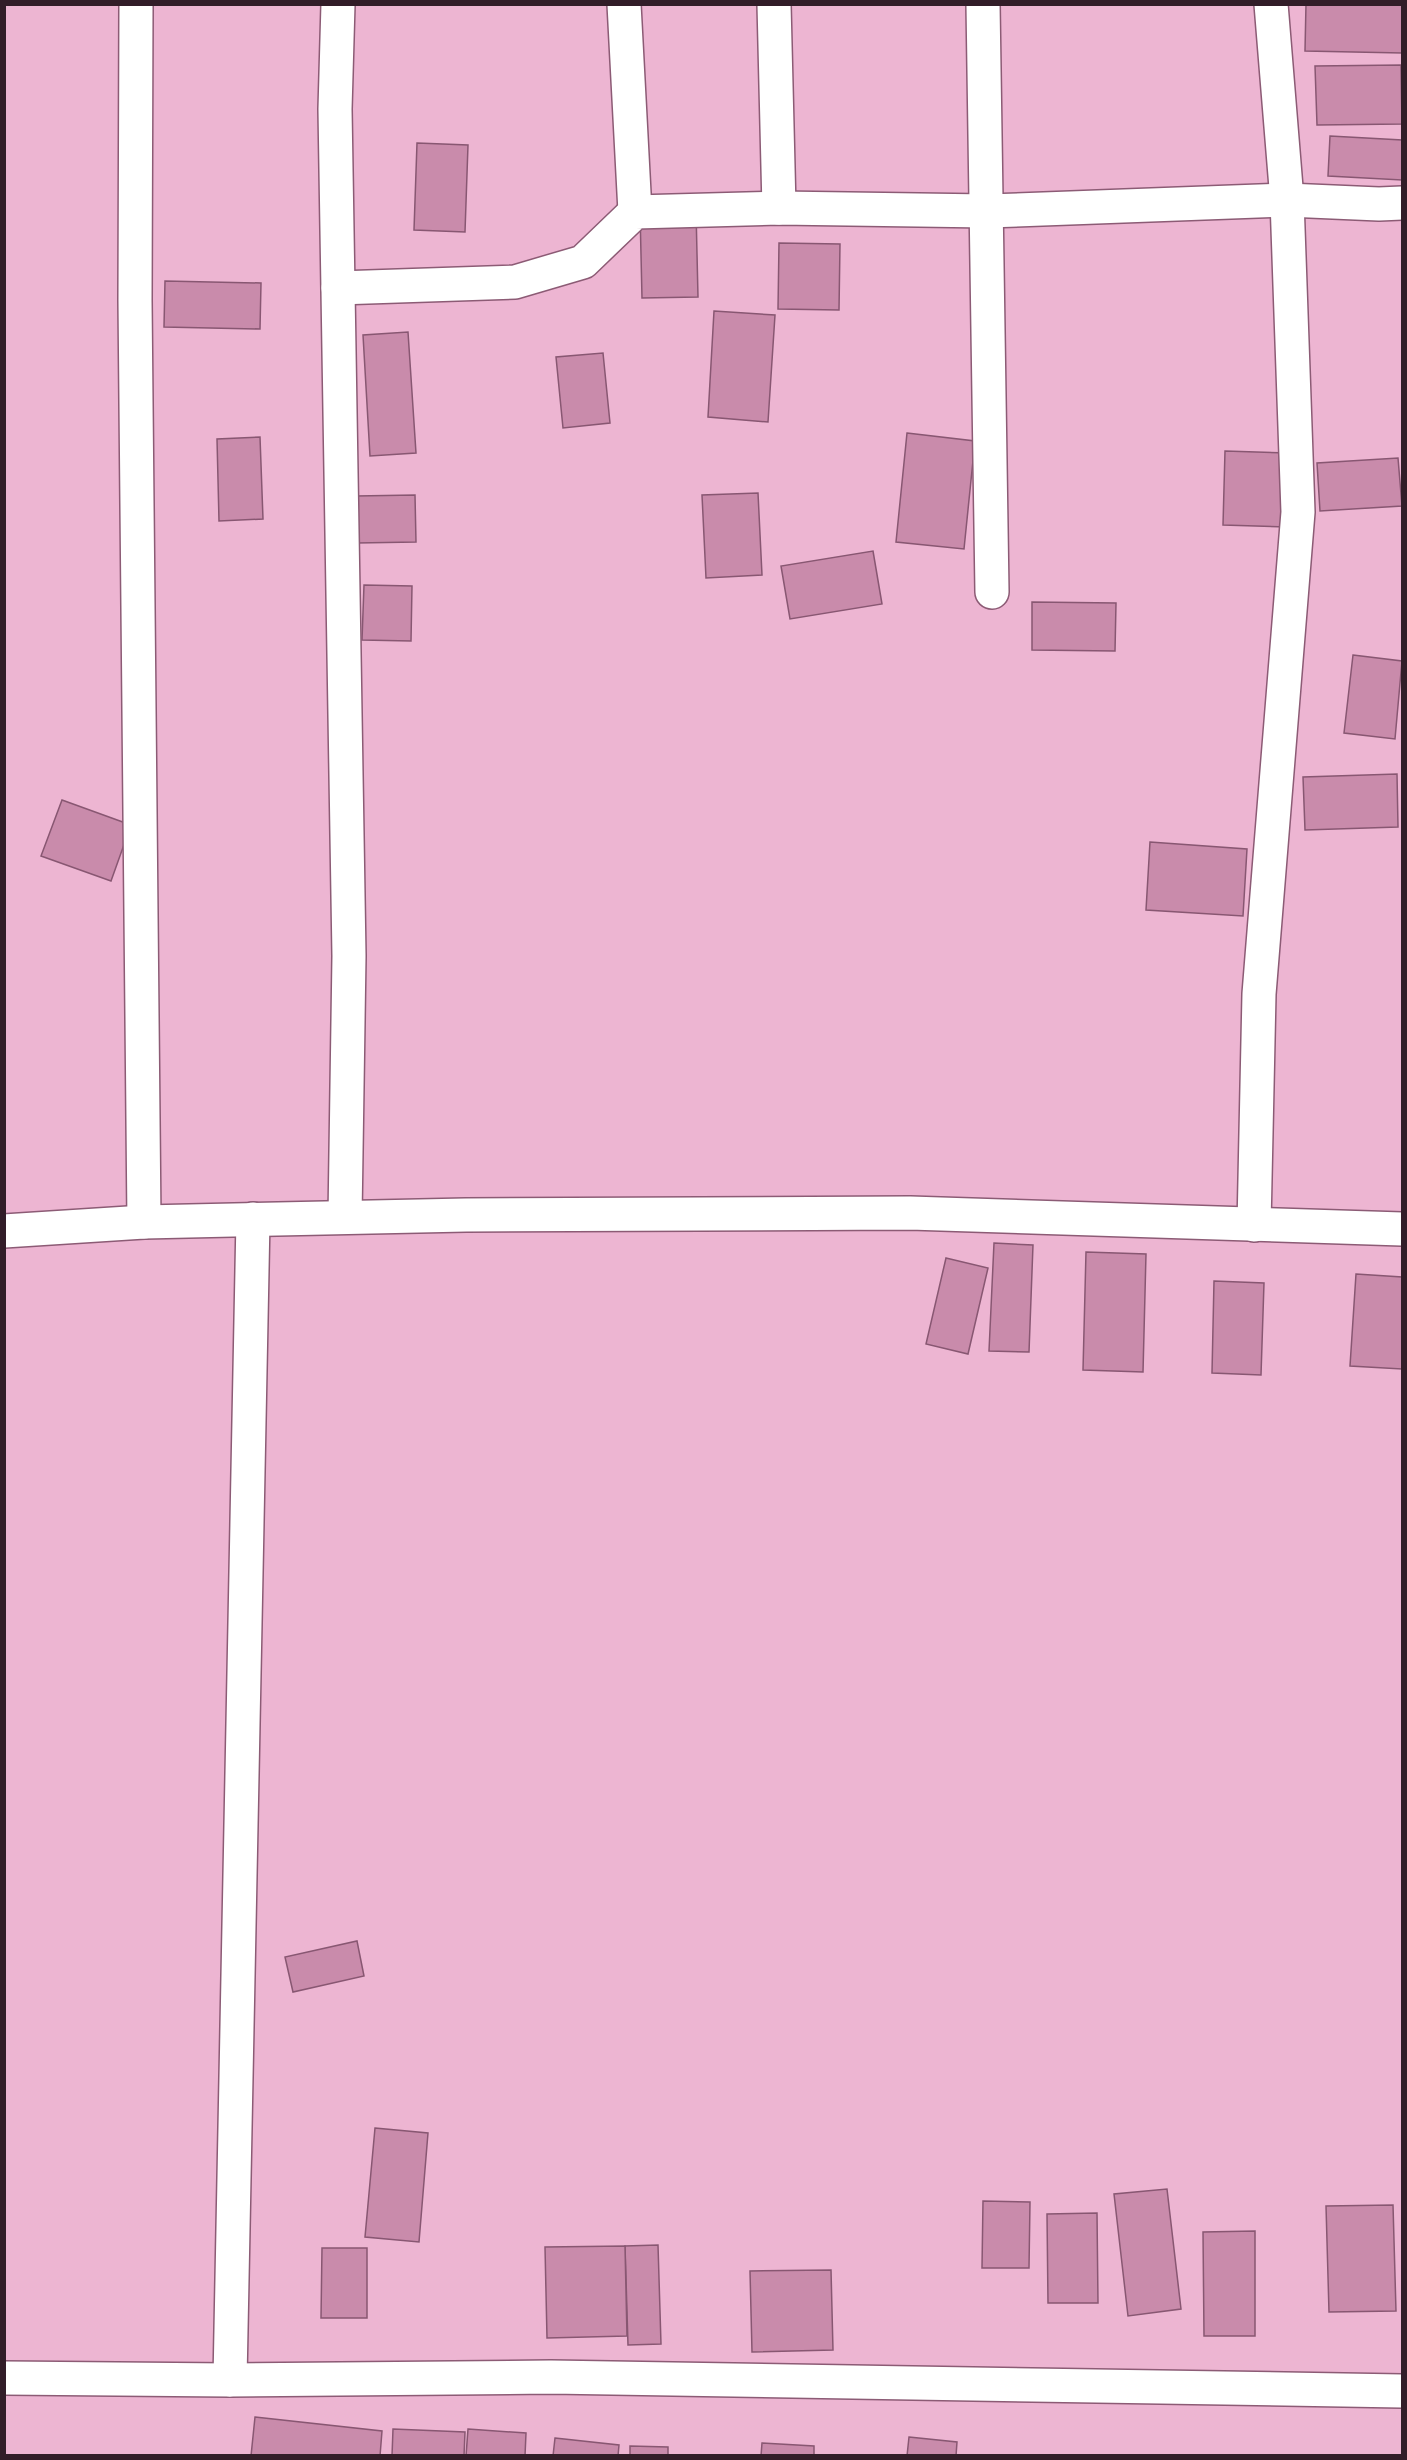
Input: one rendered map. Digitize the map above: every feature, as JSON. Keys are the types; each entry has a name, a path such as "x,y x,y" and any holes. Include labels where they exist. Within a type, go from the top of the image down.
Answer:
{"street":[{"path":"136,4 135,300 144,1222"},
{"path":"338,4 335,109 349,956 345,1217"},
{"path":"624,4 635,212"},
{"path":"774,4 779,208"},
{"path":"983,4 988,211 992,592"},
{"path":"1254,1225 1259,994 1298,512 1287,200 1271,4"},
{"path":"338,288 515,282 583,262 635,212 779,208 988,211 1287,200 1402,203"},
{"path":"4,1231 144,1222 345,1217 910,1213 1402,1229"},
{"path":"231,2380 253,1220"},
{"path":"4,2378 231,2380 551,2377 1402,2391"}],"building":[{"path":"1306,4 1402,4 1402,53 1305,51"},
{"path":"1401,65 1402,124 1317,125 1315,66"},
{"path":"1330,136 1402,140 1402,180 1328,176"},
{"path":"417,143 468,145 465,232 414,230"},
{"path":"696,210 698,297 642,298 640,211"},
{"path":"779,243 840,244 839,310 778,309"},
{"path":"165,281 261,283 260,329 164,327"},
{"path":"714,311 775,315 768,422 708,417"},
{"path":"408,332 416,453 370,456 363,335"},
{"path":"603,353 610,423 563,428 556,357"},
{"path":"907,433 975,441 964,549 896,542"},
{"path":"260,437 263,519 219,521 217,439"},
{"path":"1225,451 1289,453 1286,527 1223,525"},
{"path":"1398,458 1402,506 1320,511 1317,463"},
{"path":"758,493 762,575 706,578 702,495"},
{"path":"415,495 416,542 357,543 356,496"},
{"path":"873,551 882,604 790,619 781,566"},
{"path":"364,585 412,586 411,641 362,640"},
{"path":"1032,602 1116,603 1115,651 1032,650"},
{"path":"1353,655 1402,661 1395,739 1344,733"},
{"path":"1397,774 1398,827 1305,830 1303,777"},
{"path":"62,800 131,825 111,881 41,856"},
{"path":"1150,842 1247,849 1243,916 1146,910"},
{"path":"994,1243 1033,1245 1029,1352 989,1351"},
{"path":"1086,1252 1146,1254 1143,1372 1083,1370"},
{"path":"946,1258 988,1268 968,1354 926,1344"},
{"path":"1356,1274 1402,1277 1402,1369 1350,1366"},
{"path":"1214,1281 1264,1283 1261,1375 1212,1373"},
{"path":"357,1941 364,1976 293,1992 285,1957"},
{"path":"375,2128 428,2133 419,2242 365,2237"},
{"path":"1167,2189 1181,2309 1128,2316 1114,2194"},
{"path":"983,2201 1030,2202 1029,2268 982,2268"},
{"path":"1393,2205 1396,2311 1329,2312 1326,2206"},
{"path":"1097,2213 1098,2303 1048,2303 1047,2214"},
{"path":"1255,2231 1255,2336 1204,2336 1203,2232"},
{"path":"658,2245 661,2344 628,2345 625,2246"},
{"path":"625,2246 627,2336 547,2338 545,2247"},
{"path":"322,2248 367,2248 367,2318 321,2318"},
{"path":"831,2270 833,2350 752,2352 750,2271"},
{"path":"255,2417 382,2431 380,2456 251,2456"},
{"path":"393,2429 465,2432 464,2456 392,2456"},
{"path":"468,2429 526,2433 525,2456 466,2456"},
{"path":"909,2437 957,2442 956,2456 907,2456"},
{"path":"555,2438 619,2445 618,2456 553,2456"},
{"path":"762,2443 814,2446 814,2456 761,2456"},
{"path":"630,2446 668,2447 668,2456 630,2456"}]}
